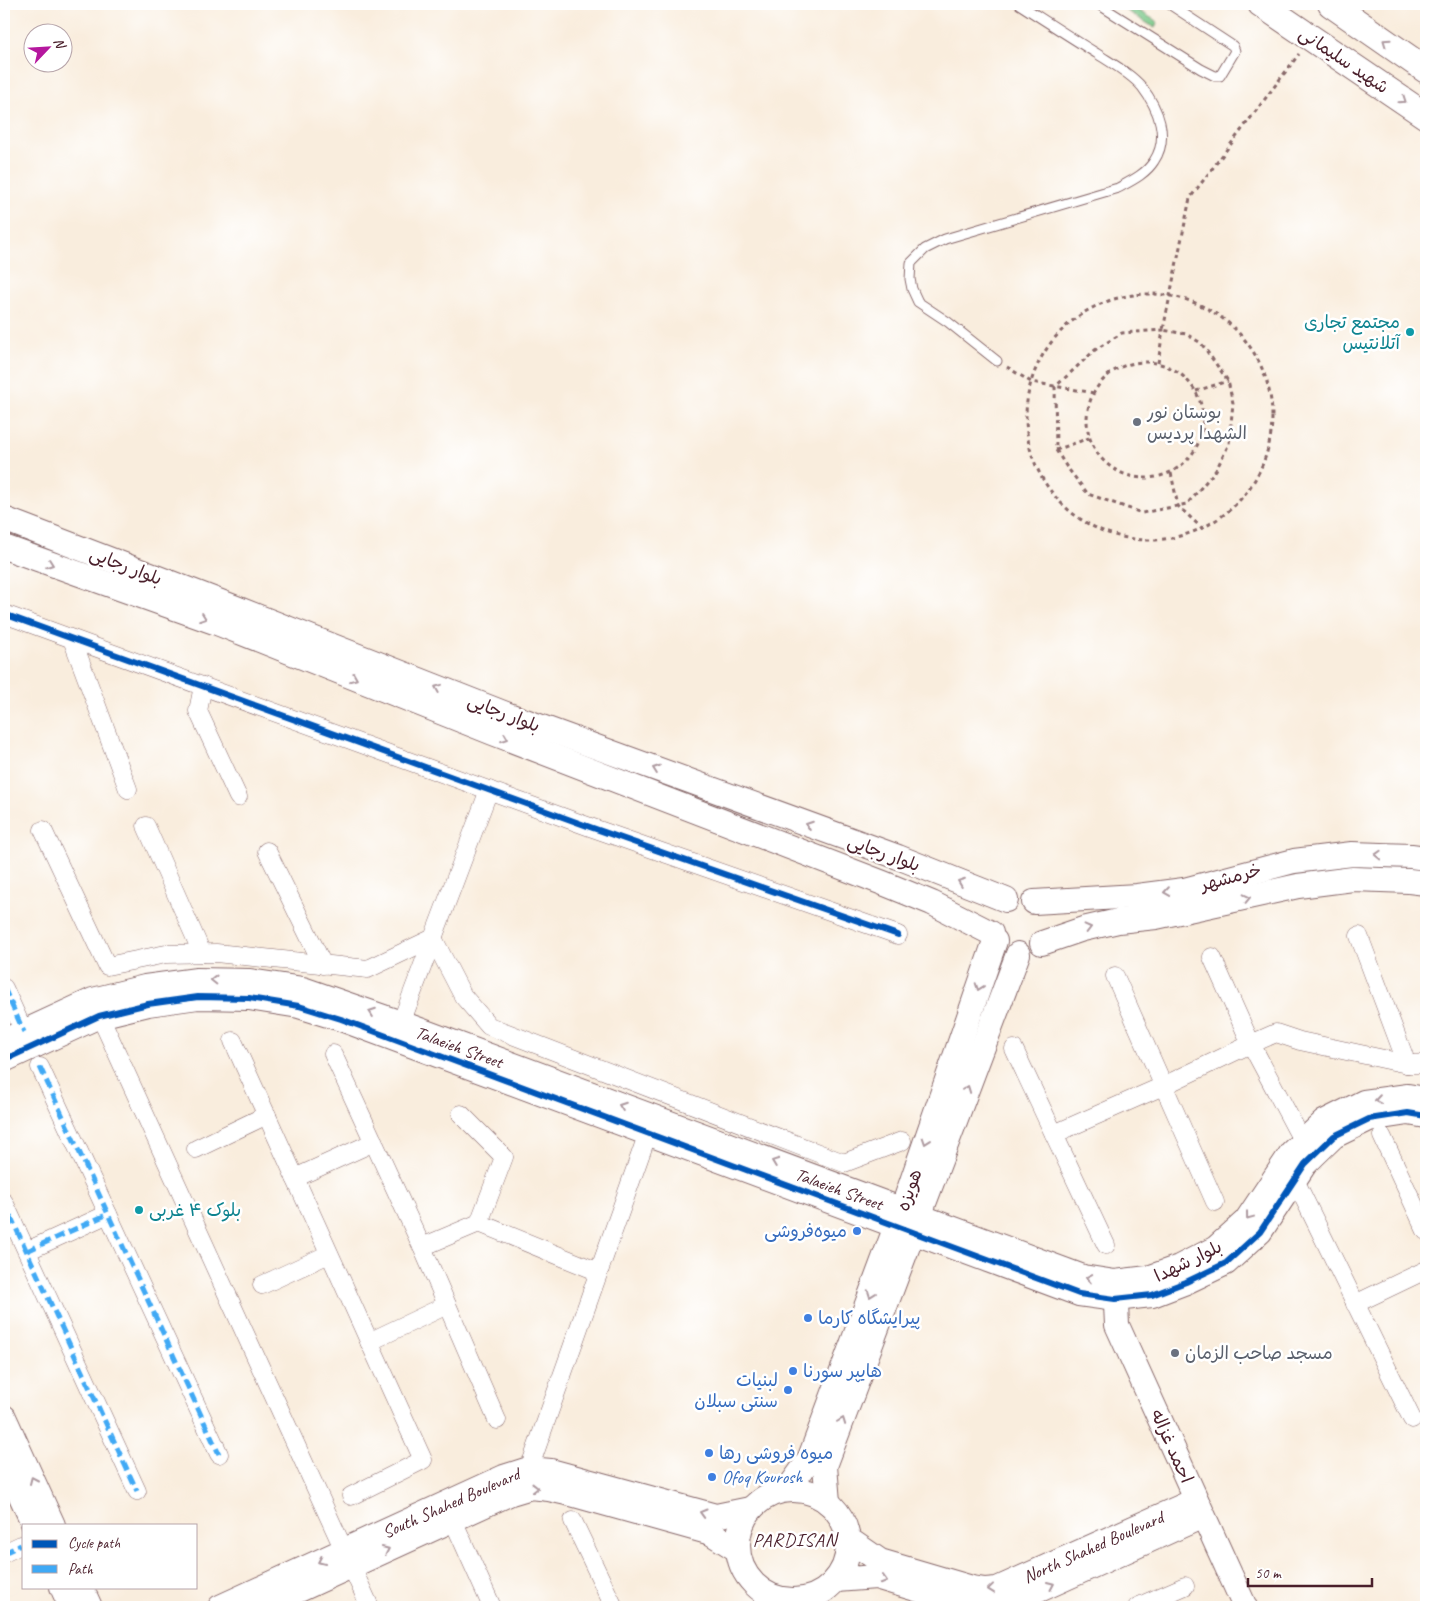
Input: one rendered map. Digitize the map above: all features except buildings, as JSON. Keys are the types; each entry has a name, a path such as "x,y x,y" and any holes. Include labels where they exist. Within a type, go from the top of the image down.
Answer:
{"main road":[{"name":"شهید سلیمانی","path":"1261,4 1426,116"},
{"path":"1331,4 1426,70"}],"street":[{"name":"بلوار رجایی","path":"4,520 231,606 506,714 898,857 1006,900"},
{"name":"بلوار رجایی","path":"4,547 217,624 494,734 847,869 932,904 993,937"},
{"path":"4,614 489,790 898,935"},
{"path":"72,639 128,789"},
{"path":"203,686 198,711 238,797"},
{"path":"398,1031 489,790"},
{"path":"146,826 202,954"},
{"path":"43,830 107,966 166,954 216,953 323,966 368,969 433,938"},
{"path":"267,851 323,966"},
{"name":"خرمشهر","path":"1034,902 1137,896 1184,890 1294,861 1352,854 1426,858"},
{"name":"خرمشهر","path":"1042,943 1118,921 1156,917 1298,886 1354,879 1426,883"},
{"path":"1016,897 1034,902 1041,908 1046,917 1048,926 1046,935 1042,943 1035,950 1027,953 1009,953 1001,948 993,937 990,923 993,914 998,906 1006,900 1016,897"},
{"path":"1359,936 1407,1064"},
{"name":"هویزه","path":"788,1489 809,1460 917,1224 993,937"},
{"path":"433,938 463,996 489,1026 844,1163 902,1141"},
{"name":"هویزه","path":"828,1502 825,1466 1018,954"},
{"path":"1212,956 1251,1044 1309,1148"},
{"path":"1115,976 1215,1202"},
{"path":"4,988 14,1037"},
{"name":"Talaeieh Street","path":"14,1037 96,1008 148,1004 190,998 249,998 299,1006 341,1019 398,1031 917,1224"},
{"path":"96,1008 370,1607"},
{"name":"Talaeieh Street","path":"4,1060 96,1008"},
{"path":"1054,1134 1276,1033 1300,1041 1407,1064 1426,1064"},
{"path":"233,1041 423,1460 351,1496"},
{"path":"1014,1049 1106,1245"},
{"path":"334,1054 497,1420"},
{"path":"40,1067 219,1454"},
{"name":"بلوار شهدا","path":"1272,1199 1295,1180 1306,1164 1309,1148 1324,1122 1364,1102 1408,1096 1426,1099"},
{"name":"بلوار شهدا","path":"917,1224 1079,1294 1115,1291 1152,1295 1186,1282 1226,1263 1260,1232 1292,1152 1309,1148 1369,1119 1408,1113 1426,1116"},
{"path":"422,1248 478,1223 504,1157 461,1114"},
{"path":"196,1149 266,1115"},
{"path":"530,1469 650,1125"},
{"path":"1382,1136 1426,1231"},
{"path":"295,1178 374,1142"},
{"path":"1295,1180 1412,1419"},
{"path":"4,1202 137,1491"},
{"path":"27,1251 108,1214"},
{"path":"478,1223 599,1272"},
{"path":"262,1284 329,1254"},
{"path":"1355,1304 1426,1270"},
{"name":"احمد غزاله","path":"1115,1291 1117,1325 1245,1607"},
{"path":"369,1342 447,1305"},
{"path":"4,1417 53,1524"},
{"path":"4,1459 34,1524"},
{"name":"South Shahed Boulevard","path":"262,1607 348,1558 504,1477 530,1469 551,1471 575,1477 716,1516 750,1509"},
{"name":"South Shahed Boulevard","path":"220,1607 453,1520 510,1493 531,1487 548,1489 711,1533 738,1550"},
{"path":"788,1489 809,1492 828,1502 842,1518 848,1539 846,1561 836,1580 819,1594 796,1604 777,1597 760,1597 744,1570 738,1550 740,1528 750,1509 767,1496 788,1489"},
{"name":"North Shahed Boulevard","path":"848,1539 880,1561 972,1588 997,1589 1200,1508"},
{"name":"North Shahed Boulevard","path":"989,1607 1017,1604 1200,1508"},
{"path":"453,1520 492,1607"},
{"path":"572,1521 614,1607"},
{"path":"4,1553 21,1545"},
{"path":"836,1580 876,1577 981,1607"},
{"path":"1137,1607 1185,1586"},
{"path":"62,1588 71,1607"},
{"path":"81,1588 90,1607"}],"lane":[{"path":"997,361 948,322 918,302 910,279 911,263 925,249 945,239 1118,188 1133,180 1154,162 1160,150 1162,132 1155,108 1141,86 1122,70 1019,4"},
{"path":"1098,4 1201,68 1215,76 1220,76 1236,51 1233,46 1169,4"}],"path":[{"path":"1158,363 1190,198 1311,38"},
{"path":"1170,294 1205,307 1225,320 1242,337 1256,357 1266,379 1271,402 1272,426 1267,450 1259,473 1246,493 1229,510 1203,530 1180,536 1148,540 1116,535 1086,523 1060,502 1041,476 1029,446 1026,414 1031,382 1044,351 1066,325 1093,306 1125,296 1170,294"},
{"path":"1163,330 1186,334 1201,343 1228,381 1233,403 1230,444 1216,470 1187,504 1142,513 1088,494 1066,466 1056,450 1055,387 1095,350 1122,333 1163,330"},
{"path":"997,361 1031,382 1094,393"},
{"path":"1139,362 1158,363 1172,369 1185,378 1196,391 1202,409 1203,428 1198,446 1187,462 1171,473 1152,479 1132,478 1114,470 1099,456 1090,438 1087,423 1088,408 1094,393 1105,378 1121,367 1139,362"},
{"path":"1196,391 1228,381"},
{"path":"1056,450 1090,438"},
{"path":"1171,473 1178,506 1203,530"}],"green space":[{"path":"1116,4 1128,4 1158,22 1155,28"}],"marked path":[{"path":"4,988 24,1032"},
{"path":"40,1067 219,1454"},
{"path":"4,1202 137,1491"},
{"path":"27,1251 108,1214"},
{"path":"4,1553 21,1545"}],"cycle path":[{"path":"4,614 590,827 898,935"},
{"path":"4,1060 99,1016 148,1004 198,997 249,998 299,1006 341,1019 1079,1294 1115,1299 1152,1295 1186,1282 1226,1263 1260,1232 1305,1164 1334,1136 1369,1119 1408,1113 1426,1116"}],"place":[{"name":"مجتمع تجاری آتلانتیس","path":"1410,332"},
{"name":"بوستان نور الشهدا پردیس","path":"1137,422"},
{"name":"بلوک ۴ غربی","path":"139,1210"},
{"name":"میوه‌فروشی","path":"857,1231"},
{"name":"پیرایشگاه کارما","path":"808,1318"},
{"name":"مسجد صاحب الزمان","path":"1175,1353"},
{"name":"هایپر سورنا","path":"793,1371"},
{"name":"لبنیات سنتی سبلان","path":"788,1390"},
{"name":"میوه فروشی رها","path":"709,1453"},
{"name":"Ofoq Kourosh","path":"712,1477"}],"district":[{"name":"PARDISAN","path":"795,1540"}]}
